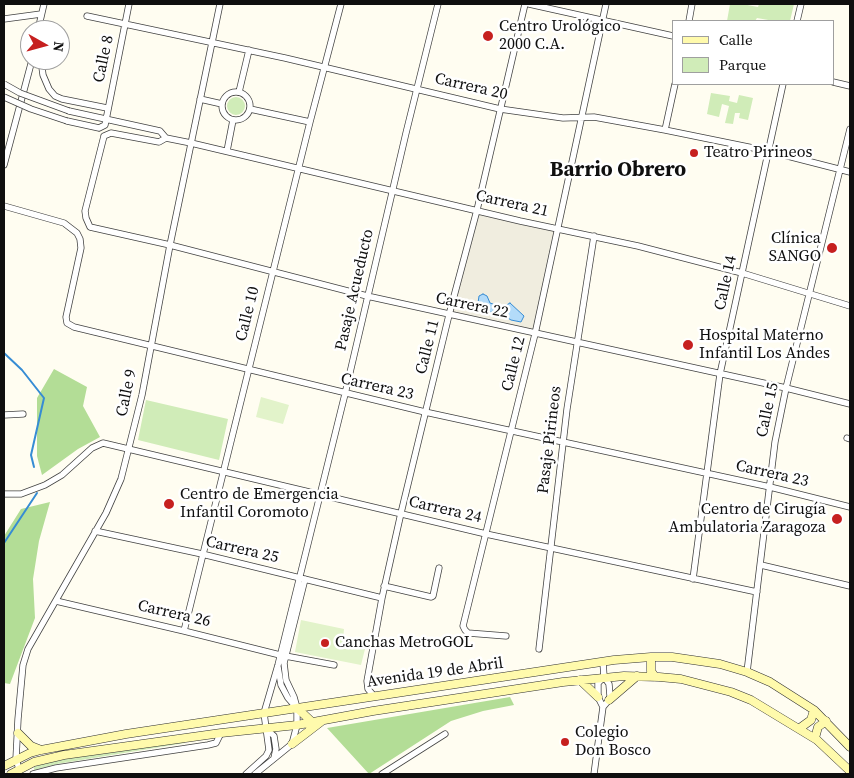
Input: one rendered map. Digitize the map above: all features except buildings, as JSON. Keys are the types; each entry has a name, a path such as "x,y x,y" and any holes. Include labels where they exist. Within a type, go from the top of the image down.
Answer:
{"main road":[{"name":"Avenida 19 de Abril","path":"4,766 16,759 41,750 126,734 603,662 672,656 700,660 747,672 770,682 814,710 850,747"},
{"path":"651,657 650,671 655,676"},
{"name":"Avenida 19 de Abril","path":"11,774 41,760 64,755 221,733 297,725 325,719 580,680 636,676 681,679 731,692 760,704 815,738 850,771"},
{"path":"609,700 636,676"},
{"path":"580,680 589,686 598,697"},
{"path":"297,708 312,722"},
{"path":"800,728 812,720 814,710"},
{"path":"292,744 325,719"},
{"path":"815,738 818,727 826,721"},
{"path":"18,733 31,746 41,750"}],"street":[{"path":"40,20 44,4"},
{"name":"Calle 8","path":"106,119 129,4"},
{"name":"Calle 9","path":"19,769 16,759 23,665 28,649 106,513 121,479 142,394 170,245 220,4"},
{"name":"Calle 10","path":"184,631 341,4"},
{"name":"Pasaje Acueducto","path":"266,729 264,713 282,655 302,578 392,190 438,4"},
{"path":"527,4 672,36"},
{"name":"Calle 11","path":"374,696 368,689 367,681 384,586 449,315 477,210 527,4"},
{"name":"Calle 12","path":"506,636 468,633 463,626 535,334 606,4"},
{"path":"689,20 692,4"},
{"path":"797,20 802,4"},
{"path":"4,19 41,14"},
{"name":"Carrera 20","path":"87,16 325,67 500,109 563,118 594,117 768,151 850,172"},
{"path":"239,92 249,50"},
{"path":"4,165 29,70"},
{"path":"43,70 49,89 55,96 107,108"},
{"path":"834,82 850,86"},
{"name":"Carrera 21","path":"4,84 20,93 69,111 160,131 166,138 594,236 742,273 850,306"},
{"path":"665,130 675,85"},
{"name":"Calle 14","path":"693,579 720,374 784,85"},
{"path":"239,92 248,98 250,109 249,113 242,120 233,120 226,116 222,104 228,94 239,92"},
{"path":"4,97 31,109 67,121 99,128 105,125 106,119"},
{"path":"200,99 222,104"},
{"path":"250,109 310,122"},
{"path":"227,151 233,120"},
{"path":"99,128 104,136"},
{"name":"Calle 15","path":"747,672 775,442 786,388 850,129"},
{"name":"Carrera 21","path":"104,136 111,133 159,142 166,138"},
{"name":"Carrera 22","path":"104,136 85,211 90,227 170,245 367,296 786,388 850,404"},
{"name":"Carrera 23","path":"4,206 64,223 70,226 80,239 81,248 66,317 67,323 74,327 345,394 564,444 770,487 850,507"},
{"name":"Pasaje Pirineos","path":"539,649 576,342 594,236"},
{"path":"4,415 23,414"},
{"name":"Carrera 24","path":"4,494 22,494 46,485 62,475 92,448 103,443 486,534 551,546 757,592"},
{"name":"Carrera 25","path":"95,531 202,554 382,598"},
{"path":"761,565 850,586"},
{"path":"384,586 431,597 433,596 439,568"},
{"name":"Carrera 26","path":"56,601 282,655 334,664"},
{"path":"255,774 292,744 297,725 297,708 294,696 286,680 282,655"},
{"path":"594,774 603,707 609,700 610,684 604,677 603,662"},
{"path":"278,665 281,685 288,698 297,708"},
{"path":"603,707 598,697 598,683 604,677"},
{"path":"266,729 274,736 276,749 274,758"},
{"path":"246,774 266,756 269,750 266,729"},
{"path":"32,774 64,766 208,745 216,743 221,733"},
{"path":"382,774 445,734"}],"green space":[{"path":"730,4 758,7 759,4 794,4 790,20 757,18 756,20 727,20"},
{"path":"711,93 730,96 729,101 737,103 739,95 753,98 748,120 739,118 740,113 735,113 733,124 725,123 729,106 722,104 719,117 707,114"},
{"path":"236,97 242,100 245,106 242,112 236,115 230,112 227,106 230,100"},
{"path":"54,369 87,387 83,406 100,437 78,449 42,475 37,456 37,398"},
{"path":"261,397 289,405 283,424 256,417"},
{"path":"146,400 228,419 219,460 138,440"},
{"path":"50,502 39,541 33,579 35,618 10,684 4,683 4,536 21,509"},
{"name":"Canchas MetroGOL","path":"301,620 344,629 343,641 366,645 361,665 295,652"},
{"path":"510,697 514,705 483,711 451,721 369,774 327,728"},
{"path":"185,741 185,743 57,764 34,770 34,767 55,760"}],"shaded area":[{"path":"477,210 558,229 535,334 449,315"}],"water":[{"path":"483,294 487,296 490,303 501,307 498,312 474,312 473,307 478,303 479,296"},
{"path":"510,303 524,316 521,322 511,320 500,313 503,307"}],"waterway":[{"path":"4,353 22,370 44,398 31,455 34,467"},
{"path":"4,543 37,493"}],"place":[{"name":"Centro Urológico 2000 C.A.","path":"488,36"},
{"name":"Teatro Pirineos","path":"694,153"},
{"name":"Clínica SANGO","path":"832,248"},
{"name":"Hospital Materno Infantil Los Andes","path":"688,345"},
{"name":"Centro de Emergencia Infantil Coromoto","path":"169,504"},
{"name":"Centro de Cirugía Ambulatoria Zaragoza","path":"837,519"},
{"name":"Canchas MetroGOL","path":"325,643"},
{"name":"Colegio Don Bosco","path":"565,742"}],"district":[{"name":"Barrio Obrero","path":"618,171"}]}
